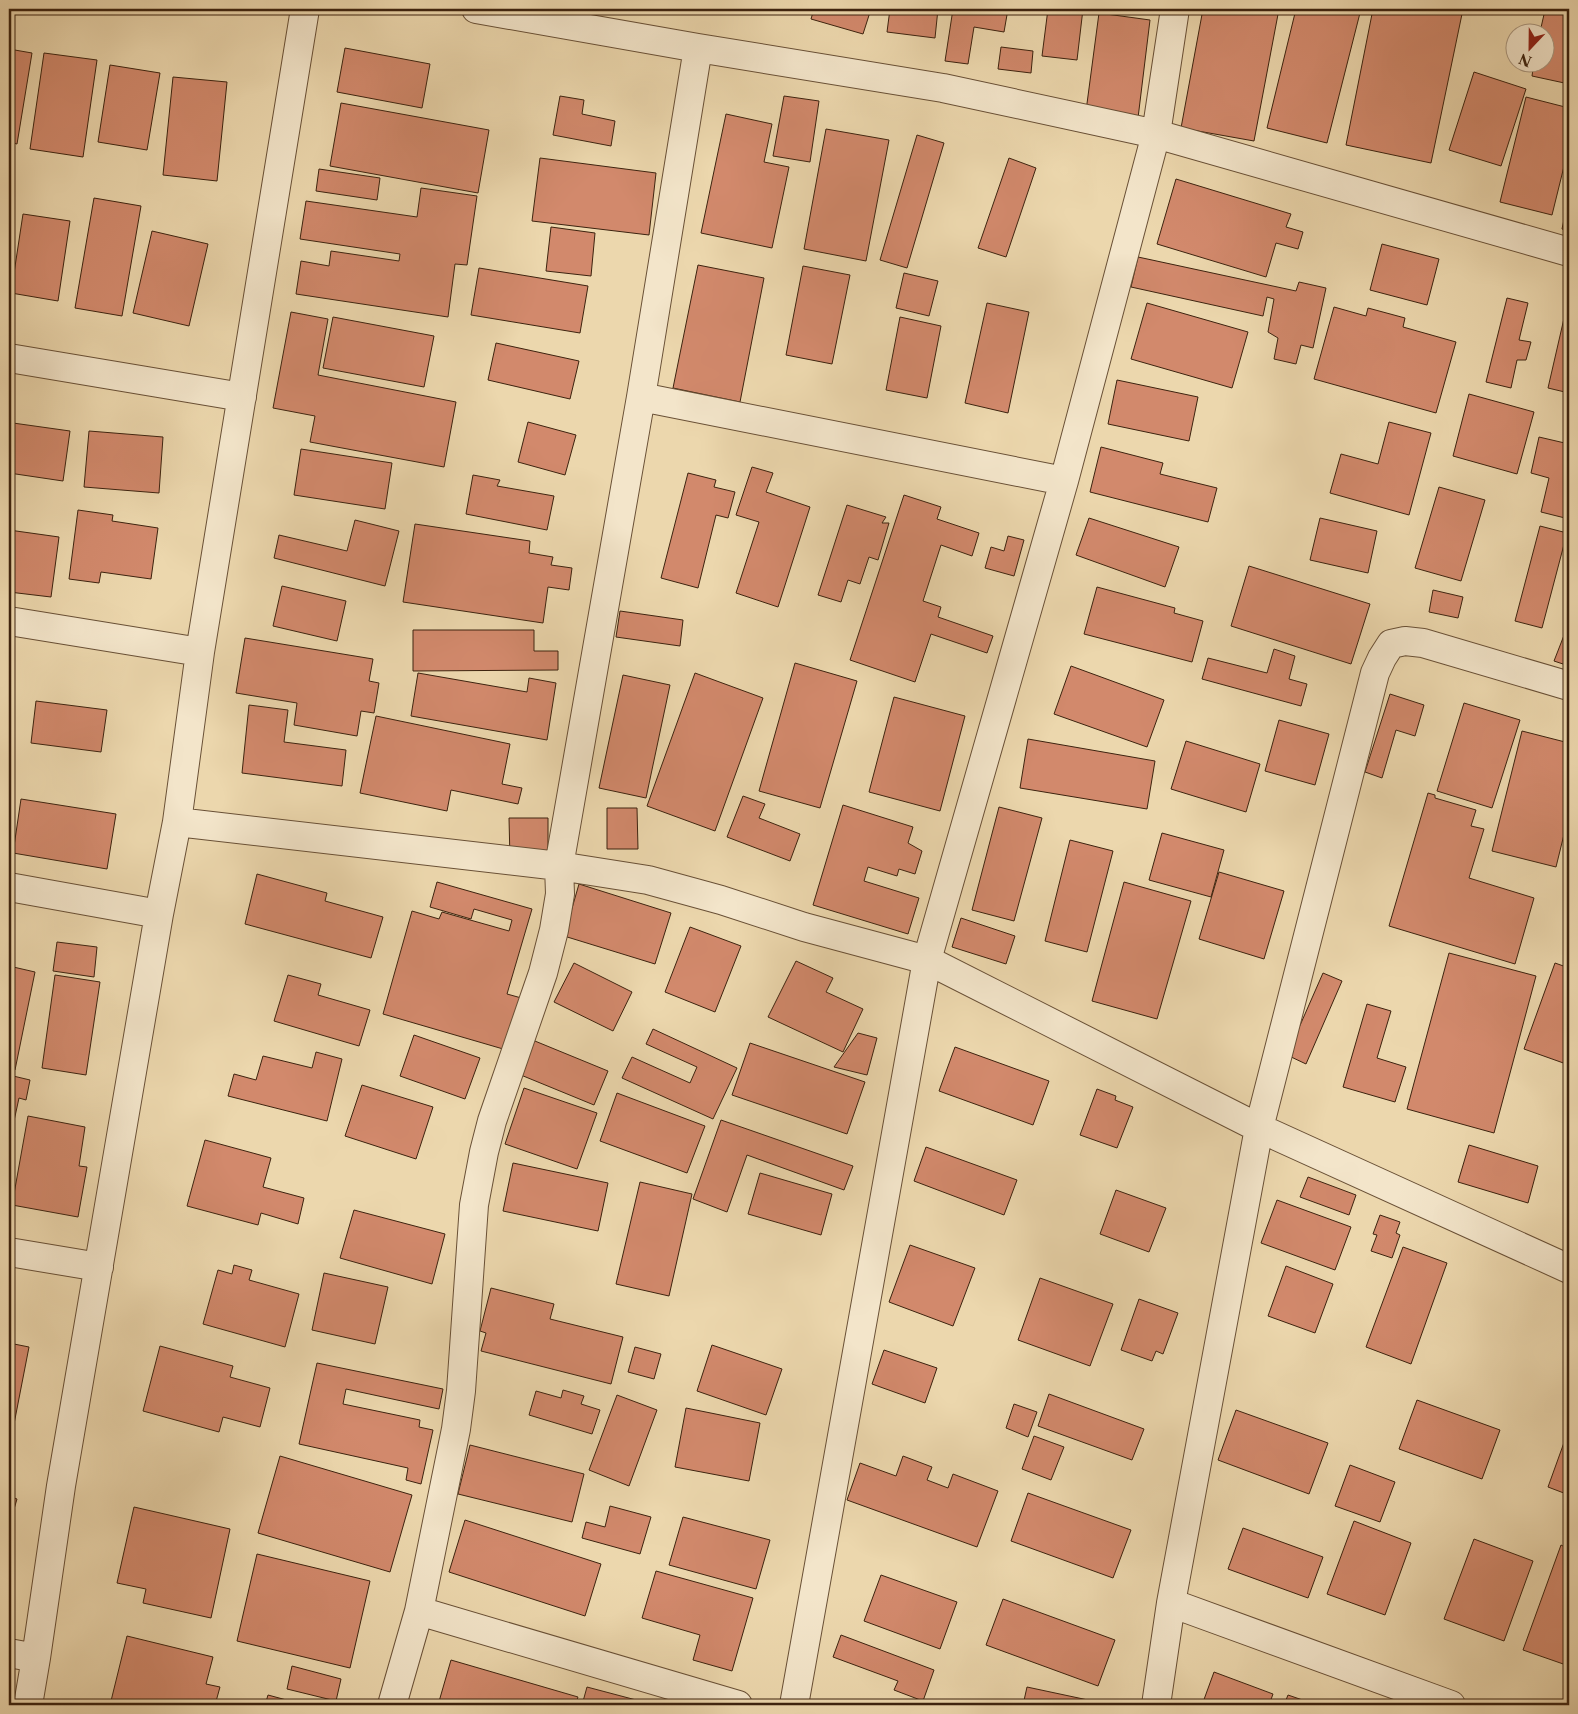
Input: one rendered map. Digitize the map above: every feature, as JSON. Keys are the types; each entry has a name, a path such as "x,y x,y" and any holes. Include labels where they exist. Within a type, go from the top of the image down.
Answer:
{"street":[{"path":"28,1705 60,1486 159,914 177,822 200,652 305,9"},
{"path":"476,9 943,88 1156,134 1569,252"},
{"path":"794,1705 926,960 1064,481 1156,134 1176,9"},
{"path":"392,1705 420,1611 459,1411 474,1205 492,1121 544,974 554,930 560,894 559,866 641,397 698,48"},
{"path":"9,358 242,397"},
{"path":"641,397 1064,481"},
{"path":"9,621 200,652"},
{"path":"1156,1705 1171,1603 1259,1128 1375,673 1390,644 1405,641 1423,643 1569,686"},
{"path":"177,822 559,866 648,880 721,900 804,927 926,960 1259,1128 1569,1269"},
{"path":"9,887 159,914"},
{"path":"9,1252 99,1267"},
{"path":"1171,1603 1451,1705"},
{"path":"420,1611 738,1705"},
{"path":"9,1653 36,1658"}],"building":[{"path":"814,9 871,9 863,34 811,19"},
{"path":"890,9 938,9 935,38 887,32"},
{"path":"953,9 1008,9 1004,32 974,27 968,64 945,61"},
{"path":"1048,9 1083,9 1077,60 1042,56"},
{"path":"1203,9 1279,9 1254,141 1181,128"},
{"path":"1296,9 1361,9 1327,143 1267,128"},
{"path":"1373,9 1438,9 1462,14 1431,163 1346,145"},
{"path":"1545,10 1569,15 1569,84 1532,76 1533,72 1556,72 1556,22 1542,22"},
{"path":"1099,13 1150,20 1138,118 1086,111"},
{"path":"1001,47 1033,51 1031,73 998,69"},
{"path":"345,48 430,64 422,108 337,92"},
{"path":"9,49 32,53 17,144 9,142"},
{"path":"44,53 97,60 83,157 30,149"},
{"path":"110,65 160,73 147,150 98,142"},
{"path":"1474,72 1526,89 1501,166 1449,150"},
{"path":"173,77 227,82 217,181 163,175"},
{"path":"560,96 584,100 582,114 615,121 611,146 553,135"},
{"path":"784,96 819,101 810,162 773,156"},
{"path":"1526,97 1569,108 1569,146 1552,215 1500,202"},
{"path":"341,103 489,130 478,193 330,166"},
{"path":"726,114 772,124 764,162 789,167 772,248 701,233"},
{"path":"826,129 889,140 866,261 804,249"},
{"path":"917,135 944,143 907,268 880,260"},
{"path":"540,158 656,173 649,235 532,221"},
{"path":"1009,158 1036,168 1006,257 978,248"},
{"path":"319,169 380,178 377,200 316,191"},
{"path":"1176,179 1291,214 1286,227 1303,232 1298,249 1276,243 1266,277 1157,244"},
{"path":"421,188 477,196 467,265 455,264 448,317 296,294 301,261 329,266 331,251 399,261 400,254 300,239 306,201 417,217"},
{"path":"1569,196 1569,231 1562,229"},
{"path":"94,198 141,206 122,316 75,308"},
{"path":"9,200 13,201 9,226"},
{"path":"23,214 70,221 58,301 11,293"},
{"path":"551,227 595,233 591,276 546,271"},
{"path":"152,231 208,244 189,326 133,313"},
{"path":"1382,244 1439,259 1427,305 1370,290"},
{"path":"1138,257 1296,291 1299,282 1326,288 1313,348 1301,345 1296,364 1274,359 1278,338 1268,332 1274,299 1267,297 1263,316 1131,287"},
{"path":"698,265 764,278 740,402 673,388"},
{"path":"803,266 850,275 832,364 786,355"},
{"path":"479,268 588,286 580,333 471,315"},
{"path":"904,273 938,281 929,316 896,308"},
{"path":"1507,298 1528,303 1519,340 1531,342 1526,360 1517,360 1511,388 1486,382"},
{"path":"987,303 1029,312 1008,413 965,403"},
{"path":"1147,303 1248,332 1232,388 1131,359"},
{"path":"1334,307 1366,316 1368,308 1405,318 1403,327 1456,342 1436,413 1314,379"},
{"path":"291,312 328,319 318,375 456,402 444,467 310,442 315,416 273,408"},
{"path":"1565,314 1569,315 1569,393 1548,388"},
{"path":"333,317 434,336 424,387 323,368"},
{"path":"900,317 941,326 927,398 886,390"},
{"path":"496,343 579,361 570,399 488,380"},
{"path":"1117,380 1198,397 1189,441 1108,424"},
{"path":"1469,394 1534,412 1517,474 1453,456"},
{"path":"528,422 576,435 565,475 518,462"},
{"path":"1389,422 1431,433 1409,515 1330,493 1341,454 1378,464"},
{"path":"13,423 70,431 63,481 9,473 9,444"},
{"path":"89,431 163,437 159,493 84,487"},
{"path":"1539,437 1569,444 1569,519 1541,512 1549,478 1531,473"},
{"path":"1101,447 1163,463 1160,474 1217,488 1208,522 1090,492"},
{"path":"301,449 392,463 385,509 294,495"},
{"path":"752,467 773,473 766,492 810,507 778,607 736,593 759,522 736,515"},
{"path":"688,473 716,480 714,487 735,492 728,518 716,515 698,588 661,578"},
{"path":"473,475 500,480 497,486 554,496 547,530 466,514"},
{"path":"1439,487 1485,500 1461,581 1415,568"},
{"path":"904,495 941,507 937,519 979,533 972,556 941,545 923,601 941,607 938,617 993,636 987,653 931,634 915,682 850,660"},
{"path":"847,505 886,517 882,523 889,523 878,560 869,557 860,584 848,580 841,602 818,595"},
{"path":"78,510 113,515 112,521 158,528 151,579 101,572 99,583 69,579"},
{"path":"1089,518 1179,547 1165,587 1076,555"},
{"path":"1320,518 1377,531 1368,573 1310,560"},
{"path":"355,520 399,531 385,586 274,558 279,535 347,551"},
{"path":"415,524 530,541 529,553 553,557 551,565 572,568 569,590 548,587 543,623 403,602"},
{"path":"1540,526 1567,533 1542,628 1515,621"},
{"path":"9,530 59,537 51,597 9,592"},
{"path":"1008,536 1024,540 1014,576 985,568 991,547 1004,551"},
{"path":"1249,566 1370,604 1351,664 1231,626"},
{"path":"282,586 346,601 337,641 273,626"},
{"path":"1097,587 1175,608 1174,613 1203,621 1192,662 1084,634"},
{"path":"1433,590 1463,597 1458,618 1429,612"},
{"path":"620,611 683,620 680,646 616,637"},
{"path":"1569,626 1569,666 1554,661"},
{"path":"413,630 534,630 534,651 558,651 558,670 413,671"},
{"path":"245,638 373,659 369,681 379,683 374,713 361,711 357,736 294,725 297,703 236,693"},
{"path":"1274,649 1295,656 1289,679 1307,684 1301,706 1202,679 1208,658 1267,673"},
{"path":"795,663 857,681 820,808 759,791"},
{"path":"1071,666 1164,700 1147,747 1054,714"},
{"path":"418,673 527,692 529,678 556,683 547,740 411,716"},
{"path":"695,673 763,698 715,831 647,806"},
{"path":"623,675 670,685 646,798 599,788"},
{"path":"1390,694 1424,705 1415,736 1396,730 1382,778 1365,772"},
{"path":"894,697 965,716 940,811 869,792"},
{"path":"36,701 107,710 101,752 31,743"},
{"path":"1464,703 1520,720 1492,808 1437,791"},
{"path":"249,705 288,710 284,742 346,750 342,786 242,773"},
{"path":"376,716 510,744 502,784 522,788 518,804 451,790 447,811 360,793"},
{"path":"1279,720 1329,734 1315,785 1265,771"},
{"path":"1522,731 1569,743 1569,814 1556,867 1492,851"},
{"path":"1028,739 1155,761 1147,809 1020,788"},
{"path":"1186,741 1260,764 1246,812 1171,789"},
{"path":"1428,793 1435,795 1435,798 1476,810 1471,826 1484,829 1469,878 1534,898 1515,964 1389,926"},
{"path":"743,796 765,804 759,818 800,834 790,861 727,837"},
{"path":"21,799 116,814 107,869 13,853"},
{"path":"843,805 913,827 908,843 922,851 915,874 899,869 897,876 868,867 864,881 919,898 908,934 813,905"},
{"path":"999,807 1042,818 1014,921 972,910"},
{"path":"607,808 637,808 638,849 607,849"},
{"path":"509,818 548,818 548,860 510,860"},
{"path":"1162,833 1224,850 1211,897 1149,880"},
{"path":"1070,840 1113,851 1087,952 1045,941"},
{"path":"1219,872 1284,891 1264,959 1199,939"},
{"path":"257,874 327,893 325,901 383,917 371,958 245,924"},
{"path":"437,882 532,909 507,994 525,999 510,1051 383,1014 412,911 439,919 442,912 509,931 512,920 474,909 471,919 430,907"},
{"path":"1124,882 1191,901 1157,1019 1092,1001"},
{"path":"579,884 671,913 655,964 564,936"},
{"path":"961,918 1015,936 1006,964 952,947"},
{"path":"690,927 741,946 715,1012 665,992"},
{"path":"57,942 97,947 94,977 53,971"},
{"path":"1449,953 1536,976 1494,1133 1407,1109"},
{"path":"796,961 833,978 826,992 863,1009 843,1052 768,1017"},
{"path":"574,963 632,992 613,1031 554,1002"},
{"path":"1555,963 1569,968 1569,1065 1524,1049"},
{"path":"9,966 35,972 15,1070 9,1069"},
{"path":"1323,973 1342,981 1306,1064 1287,1055"},
{"path":"55,975 100,982 86,1075 42,1068"},
{"path":"288,975 321,984 318,995 370,1010 359,1046 274,1021"},
{"path":"1367,1004 1391,1011 1377,1058 1406,1067 1395,1102 1343,1087"},
{"path":"653,1029 737,1068 713,1119 622,1078 632,1057 690,1083 697,1067 646,1044"},
{"path":"858,1033 877,1038 867,1075 834,1067"},
{"path":"414,1035 480,1058 465,1099 400,1076"},
{"path":"530,1039 608,1071 594,1105 516,1073"},
{"path":"750,1043 865,1082 847,1134 732,1095"},
{"path":"955,1047 1049,1081 1033,1125 939,1091"},
{"path":"316,1052 342,1059 327,1121 228,1096 234,1074 256,1080 263,1056 312,1068"},
{"path":"9,1075 30,1080 26,1100 19,1098 14,1121 9,1120"},
{"path":"362,1085 433,1107 416,1159 345,1136"},
{"path":"524,1088 597,1113 577,1169 505,1144"},
{"path":"1097,1089 1116,1096 1115,1100 1133,1107 1117,1148 1080,1135"},
{"path":"617,1093 705,1126 687,1173 600,1141"},
{"path":"28,1116 85,1127 79,1166 87,1167 78,1217 12,1205"},
{"path":"721,1120 853,1166 844,1190 747,1155 727,1212 693,1199"},
{"path":"205,1140 271,1158 263,1187 304,1198 298,1224 261,1213 258,1225 187,1206"},
{"path":"1469,1145 1538,1166 1528,1203 1458,1182"},
{"path":"926,1147 1017,1180 1004,1215 914,1181"},
{"path":"513,1163 608,1183 598,1231 503,1211"},
{"path":"760,1173 832,1194 821,1235 748,1214"},
{"path":"1308,1177 1356,1195 1349,1215 1300,1197"},
{"path":"640,1182 692,1194 669,1296 616,1284"},
{"path":"1116,1190 1166,1208 1149,1252 1100,1234"},
{"path":"1277,1200 1351,1227 1335,1270 1261,1243"},
{"path":"354,1210 445,1234 432,1284 340,1258"},
{"path":"1380,1215 1400,1222 1396,1233 1400,1235 1392,1258 1371,1251 1377,1235 1373,1234"},
{"path":"910,1245 975,1268 953,1326 889,1302"},
{"path":"1403,1247 1447,1263 1411,1364 1366,1347"},
{"path":"234,1265 252,1270 249,1280 299,1294 285,1347 203,1324 218,1270 232,1274"},
{"path":"1286,1266 1333,1284 1315,1333 1268,1316"},
{"path":"324,1273 388,1287 375,1344 312,1330"},
{"path":"1040,1278 1113,1304 1090,1366 1018,1340"},
{"path":"491,1288 554,1304 550,1319 623,1337 611,1384 481,1351 486,1333 480,1331"},
{"path":"1139,1299 1178,1313 1163,1354 1156,1351 1152,1361 1121,1350"},
{"path":"9,1343 29,1347 14,1424 9,1423"},
{"path":"712,1345 782,1369 766,1415 697,1391"},
{"path":"160,1346 233,1366 230,1377 270,1388 260,1427 223,1417 219,1432 143,1411"},
{"path":"635,1347 661,1354 654,1379 628,1372"},
{"path":"884,1350 937,1368 925,1403 872,1384"},
{"path":"317,1363 443,1389 439,1409 346,1389 343,1404 420,1420 419,1427 433,1430 421,1484 406,1480 408,1468 299,1444"},
{"path":"563,1390 584,1396 581,1404 600,1410 592,1434 529,1415 536,1391 561,1398"},
{"path":"1049,1394 1144,1429 1132,1460 1038,1426"},
{"path":"617,1395 657,1410 629,1486 589,1470"},
{"path":"1417,1400 1500,1430 1482,1479 1399,1449"},
{"path":"1014,1404 1037,1412 1028,1437 1006,1428"},
{"path":"686,1408 760,1423 749,1481 675,1467"},
{"path":"1236,1410 1328,1443 1309,1494 1218,1460"},
{"path":"1034,1436 1064,1447 1051,1480 1022,1469"},
{"path":"1566,1437 1569,1438 1569,1495 1548,1487"},
{"path":"470,1445 584,1474 572,1522 458,1494"},
{"path":"280,1456 412,1495 390,1572 258,1533"},
{"path":"903,1456 932,1467 927,1480 948,1488 953,1474 998,1491 977,1547 847,1500 860,1463 896,1476"},
{"path":"1350,1465 1395,1482 1380,1522 1335,1506"},
{"path":"1028,1493 1131,1530 1113,1578 1011,1541"},
{"path":"9,1496 17,1499 9,1526"},
{"path":"610,1506 651,1517 640,1554 582,1538 586,1522 605,1527"},
{"path":"134,1507 230,1529 211,1618 143,1603 146,1589 117,1583"},
{"path":"683,1517 770,1540 756,1589 669,1565"},
{"path":"465,1520 601,1564 585,1616 449,1572"},
{"path":"1354,1521 1411,1543 1385,1615 1327,1594"},
{"path":"1243,1528 1323,1557 1308,1598 1228,1569"},
{"path":"1474,1539 1533,1561 1504,1641 1444,1619"},
{"path":"1561,1545 1569,1549 1569,1666 1523,1650"},
{"path":"257,1554 370,1581 350,1668 237,1641"},
{"path":"656,1571 753,1598 732,1671 693,1660 700,1635 642,1618"},
{"path":"881,1575 957,1602 940,1649 864,1621"},
{"path":"1003,1599 1115,1640 1098,1686 986,1645"},
{"path":"841,1635 934,1670 923,1701 894,1690 898,1681 833,1657"},
{"path":"127,1636 213,1657 206,1684 220,1687 215,1705 110,1705"},
{"path":"451,1660 578,1697 575,1705 438,1705"},
{"path":"292,1666 341,1679 336,1701 287,1689"},
{"path":"1214,1672 1273,1694 1269,1705 1202,1705"},
{"path":"587,1687 655,1705 582,1705"},
{"path":"1027,1687 1102,1703 1102,1705 1023,1705"},
{"path":"268,1695 305,1705 265,1705"},
{"path":"1288,1695 1317,1705 1284,1705"}]}
